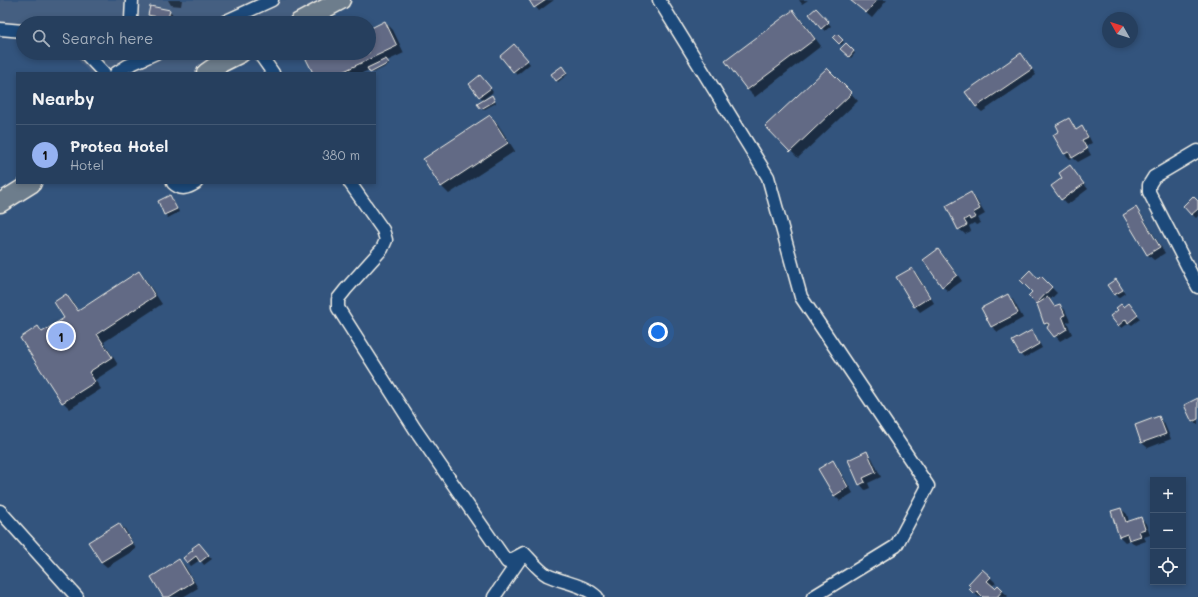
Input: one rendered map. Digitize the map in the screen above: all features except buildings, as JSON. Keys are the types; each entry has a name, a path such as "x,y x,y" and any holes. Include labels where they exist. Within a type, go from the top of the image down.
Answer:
{"highway":[{"path":"304,16 327,0"},
{"path":"311,16 341,0"},
{"path":"207,72 227,60"},
{"path":"0,203 30,184"}],"street":[{"path":"131,16 132,0"},
{"path":"237,16 272,0"},
{"path":"659,0 768,177 801,297 928,486 896,546 812,597"},
{"path":"0,29 16,31"},
{"path":"94,60 103,72"},
{"path":"118,72 140,60"},
{"path":"264,60 272,72"},
{"path":"1198,151 1154,177 1149,185 1149,192 1198,287"},
{"path":"174,184 183,188 188,188 194,184"},
{"path":"351,184 383,230 386,240 382,249 338,299 338,308 415,429 507,562 524,553"},
{"path":"0,511 77,597"},
{"path":"494,597 524,553"},
{"path":"524,553 546,574 571,582 597,597"}],"shaded area":[{"path":"0,0 326,0 300,16 16,16 16,30 0,29"},
{"path":"78,60 228,60 209,72 89,72"}],"place":[{"name":"Protea Hotel","path":"61,336"}]}
